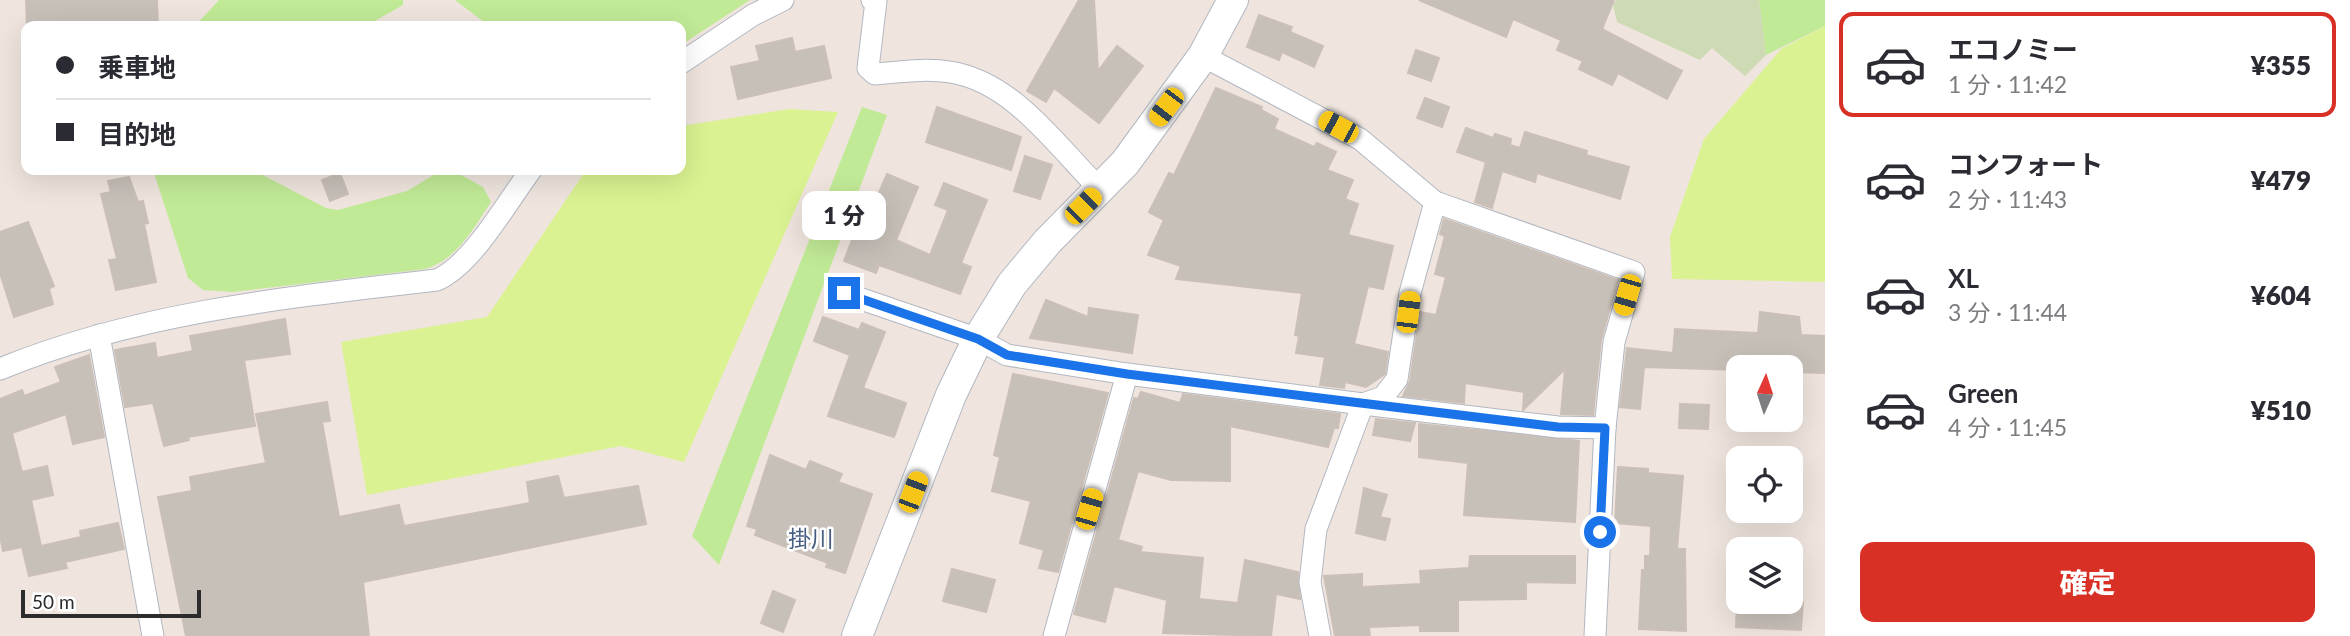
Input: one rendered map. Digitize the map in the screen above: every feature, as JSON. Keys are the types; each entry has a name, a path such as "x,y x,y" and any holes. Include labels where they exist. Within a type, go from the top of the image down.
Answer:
{"street":[{"path":"686,60 753,15 783,0"},
{"path":"872,0 876,1 869,68 875,74 925,70 974,78 1015,103 1100,189"},
{"path":"857,636 951,395 978,339 1012,284 1048,241 1125,163 1203,56 1233,0"},
{"path":"1203,56 1360,139 1435,202 1634,272 1614,342 1605,428 1595,636"},
{"path":"0,369 99,335 193,313 289,297 436,280 449,275 466,257 527,175"},
{"path":"1363,404 1383,397 1397,379 1410,293 1435,202"},
{"path":"844,293 978,339 1007,355 1127,374 1363,404 1558,427 1605,428"},
{"path":"99,335 153,636"},
{"path":"1054,636 1127,374"},
{"path":"1320,636 1310,582 1316,529 1363,404"}],"green space":[{"path":"219,0 403,0 403,5 375,21 200,21"},
{"path":"455,0 750,0 686,42 686,21 482,21"},
{"path":"1617,0 1759,0 1766,55 1745,76 1712,48 1700,60 1617,22 1613,4"},
{"path":"1759,0 1825,0 1825,26 1766,55"},
{"path":"1825,26 1825,282 1672,279 1670,237 1704,139 1781,49"},
{"path":"862,107 887,115 719,565 692,536"},
{"path":"789,109 838,112 684,462 621,446 367,495 341,342 487,317 583,175 686,175 686,125"},
{"path":"155,175 263,175 326,208 338,210 407,191 434,175 461,175 483,187 491,202 455,251 425,269 233,292 203,290 188,278"}],"building":[{"path":"26,0 157,0 158,21 27,21"},
{"path":"1079,0 1094,0 1098,71 1117,46 1143,66 1099,123 1054,88 1046,102 1027,91"},
{"path":"1419,0 1614,0 1602,29 1682,71 1667,99 1618,73 1612,85 1579,69 1583,61 1557,50 1561,40 1513,19 1506,37"},
{"path":"1259,15 1292,27 1290,32 1323,46 1314,67 1282,52 1279,60 1247,47"},
{"path":"792,38 795,52 824,46 831,78 738,99 731,67 760,61 756,46"},
{"path":"1416,50 1439,58 1431,81 1408,73"},
{"path":"1216,88 1262,107 1261,110 1278,119 1274,129 1314,147 1317,143 1336,152 1327,170 1353,180 1345,199 1358,204 1348,235 1393,246 1383,289 1368,286 1354,344 1388,352 1385,374 1366,387 1345,382 1344,388 1320,385 1325,357 1296,353 1299,336 1295,335 1302,293 1176,279 1181,266 1148,255 1164,220 1149,212 1169,173 1174,175"},
{"path":"1425,98 1449,107 1442,127 1417,118"},
{"path":"937,107 1021,137 1011,170 926,142"},
{"path":"1466,128 1493,138 1495,134 1511,139 1510,145 1520,148 1525,132 1587,151 1586,155 1629,167 1620,199 1537,173 1535,182 1502,171 1492,208 1475,202 1486,162 1457,152"},
{"path":"1025,156 1052,165 1040,199 1014,191"},
{"path":"887,174 918,187 896,240 930,255 948,210 935,205 944,183 987,200 961,263 971,267 960,294 879,265 876,273 844,261 855,232 861,234"},
{"path":"341,175 348,194 330,201 322,180"},
{"path":"129,177 138,202 143,201 148,223 144,224 156,282 116,290 109,260 117,259 101,194 111,192 108,181"},
{"path":"1444,219 1618,280 1601,340 1593,415 1561,414 1565,369 1523,410 1524,392 1465,383 1464,403 1403,396 1410,381 1420,312 1436,315 1446,277 1435,274 1445,236 1440,234"},
{"path":"28,222 54,286 49,289 53,304 14,317 0,273 0,232"},
{"path":"1046,300 1088,317 1089,308 1138,315 1132,353 1030,338"},
{"path":"1760,312 1799,317 1801,335 1825,336 1825,373 1803,372 1803,355 1726,355 1726,370 1644,367 1640,409 1620,407 1627,348 1673,353 1675,329 1758,333"},
{"path":"823,317 859,330 862,323 885,332 863,388 906,403 894,437 828,416 850,355 814,341"},
{"path":"285,319 290,354 244,360 255,426 188,437 189,440 164,446 153,403 125,407 115,350 155,343 157,358 193,351 190,336"},
{"path":"89,355 104,437 73,444 66,414 12,433 22,472 47,466 53,495 31,500 41,546 81,537 80,531 118,523 124,549 65,562 67,568 29,576 22,547 3,551 0,536 0,399 22,390 24,396 61,382 55,367"},
{"path":"1013,374 1108,393 1058,572 1039,568 1044,550 1020,543 1031,501 992,491 1000,457 994,455"},
{"path":"1141,392 1180,403 1183,394 1340,414 1338,428 1334,428 1328,447 1230,426 1230,481 1171,480 1138,471 1118,540 1142,547 1140,552 1203,558 1199,599 1238,603 1245,560 1298,572 1300,599 1276,594 1271,636 1163,633 1167,600 1114,586 1105,622 1074,614 1134,398 1138,399"},
{"path":"327,402 330,421 322,422 339,517 399,505 404,526 530,503 527,482 558,476 564,498 638,486 646,524 363,582 369,636 186,636 158,497 192,491 190,477 266,463 256,414"},
{"path":"1680,404 1709,405 1708,429 1679,428"},
{"path":"1376,419 1415,423 1410,441 1373,435"},
{"path":"1419,424 1579,441 1575,522 1464,515 1468,463 1419,457"},
{"path":"770,455 806,470 810,461 842,474 838,482 872,494 845,573 826,567 828,563 755,535 757,529 747,526"},
{"path":"1618,467 1648,469 1648,473 1683,476 1677,549 1685,549 1686,631 1639,629 1642,570 1645,570 1645,556 1650,556 1651,526 1615,523"},
{"path":"1364,488 1387,495 1380,517 1390,519 1385,540 1356,533"},
{"path":"1470,556 1575,556 1575,583 1526,582 1526,599 1458,600 1458,631 1420,631 1420,625 1369,627 1370,636 1335,636 1324,576 1362,574 1362,587 1421,584 1420,571 1469,568"},
{"path":"952,569 995,580 986,612 943,601"},
{"path":"773,591 795,600 783,632 761,623"},
{"path":"1737,614 1802,614 1801,630 1736,627"}],"district":[{"name":"掛川","path":"811,539"}],"route":[{"path":"844,293 978,339 1007,355 1127,374 1336,400 1558,427 1605,428 1600,532"}]}
